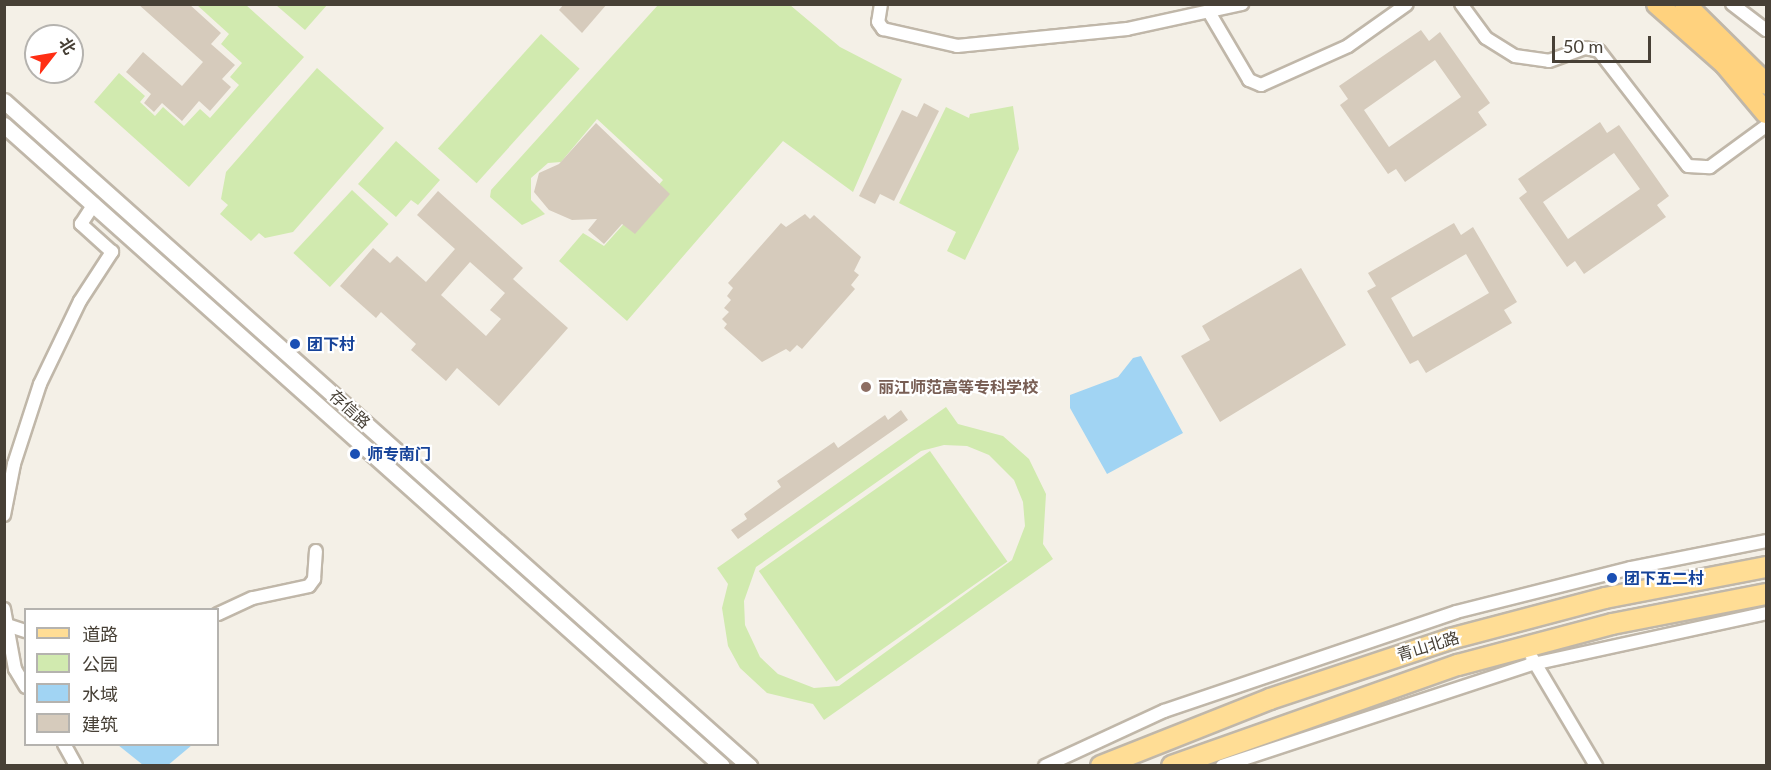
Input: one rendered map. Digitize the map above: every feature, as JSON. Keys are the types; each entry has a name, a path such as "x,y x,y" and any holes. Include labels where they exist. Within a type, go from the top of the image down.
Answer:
{"highway":[{"path":"1657,4 1725,64 1767,113"},
{"path":"1685,4 1767,84"}],"main road":[{"name":"青山北路","path":"1101,765 1270,699 1450,639 1605,598 1767,567"},
{"name":"青山北路","path":"1172,765 1339,703 1526,646 1767,594"}],"street":[{"path":"881,4 878,22 883,29 957,46 1128,29 1242,4"},
{"path":"1209,12 1249,80 1261,85 1348,46 1407,4"},
{"path":"1461,4 1486,38 1515,57 1549,61 1585,48 1599,51 1688,166 1710,167 1767,126"},
{"path":"1732,4 1767,30"},
{"name":"存信路","path":"4,101 749,765"},
{"name":"存信路","path":"4,125 722,765"},
{"path":"4,515 14,464 40,384 80,301 112,252 81,224 94,204"},
{"path":"1045,765 1164,711 1456,612 1631,568 1767,541"},
{"path":"219,614 253,598 309,586 314,579 315,551"},
{"path":"4,609 8,625 10,665 24,684"},
{"path":"1222,765 1535,664 1767,613"},
{"path":"8,625 24,630"},
{"path":"1526,646 1596,765"},
{"path":"65,746 76,765"}],"green space":[{"path":"197,5 246,5 304,57 189,187 94,102 119,73 145,96 140,102 155,116 163,107 184,126 200,109 210,118 239,85 230,77 242,63 221,44 229,34"},
{"path":"276,5 327,5 305,30"},
{"path":"658,5 790,5 840,47 902,79 853,192 783,141 627,321 559,261 583,233 604,246 663,180 597,119 561,162 548,163 531,178 531,200 545,214 522,225 490,197 491,190"},
{"path":"541,34 580,69 477,183 438,148"},
{"path":"317,68 384,128 293,232 265,238 259,233 251,241 220,214 228,205 221,199 226,172"},
{"path":"1013,106 1019,149 965,260 947,251 956,232 899,203 946,107 969,118 970,114"},
{"path":"396,141 440,180 418,205 411,200 396,217 358,184"},
{"path":"352,190 389,224 330,287 293,253"},
{"path":"946,407 958,424 1003,436 1029,459 1046,494 1043,544 1053,559 824,720 813,704 767,693 740,668 728,646 722,608 728,584 717,568","holes":["944,445 967,446 989,455 1014,480 1023,502 1025,526 1012,560 839,686 814,688 778,674 760,657 745,625 744,601 756,567 921,451"]},
{"path":"930,451 1007,562 836,681 759,571"}],"water":[{"path":"1141,356 1183,433 1107,474 1070,408 1070,395 1118,377 1133,358"},
{"path":"119,746 191,746 167,766 143,765"}],"building":[{"path":"138,4 189,4 221,33 211,44 235,65 222,79 231,87 210,111 199,101 182,121 162,103 154,112 144,103 151,94 126,72 143,52 182,86 203,62"},
{"path":"564,4 607,4 582,33 559,10"},
{"path":"1421,30 1429,41 1440,32 1490,103 1478,112 1487,125 1405,182 1396,169 1388,174 1340,105 1348,99 1339,86","holes":["1435,60 1461,97 1389,147 1364,110"]},
{"path":"924,103 939,111 894,201 880,194 875,204 859,196 902,110 917,117"},
{"path":"1600,122 1607,133 1619,125 1669,196 1657,205 1666,217 1584,274 1575,261 1567,267 1519,198 1527,192 1518,179","holes":["1614,153 1640,189 1568,239 1543,202"]},
{"path":"596,123 670,194 635,234 622,224 604,244 588,230 597,219 572,220 549,210 534,192 539,173 559,164"},
{"path":"438,191 523,268 513,279 568,328 499,406 457,368 446,381 411,350 416,344 381,312 376,318 340,286 373,248 390,263 397,256 426,282 455,249 417,215","holes":["470,262 505,293 490,310 501,319 486,336 441,295"]},
{"path":"805,214 810,219 814,215 861,257 854,271 859,275 851,285 855,289 802,349 797,345 790,352 786,349 762,362 724,328 727,324 722,319 729,312 724,308 731,300 727,296 733,288 728,283 781,223 786,227"},
{"path":"1454,223 1461,235 1473,227 1517,302 1504,310 1512,323 1426,373 1418,360 1410,364 1367,291 1376,286 1368,273","holes":["1466,254 1489,293 1413,337 1391,298"]},
{"path":"1301,268 1346,345 1220,422 1181,356 1210,340 1202,326"},
{"path":"901,410 908,420 738,539 731,530 747,519 744,514 781,487 777,481 834,442 838,448 885,415 888,420"}],"place":[{"name":"团下村","path":"295,344"},
{"name":"丽江师范高等专科学校","path":"866,387"},
{"name":"师专南门","path":"355,454"},
{"name":"团下五二村","path":"1612,578"}]}
